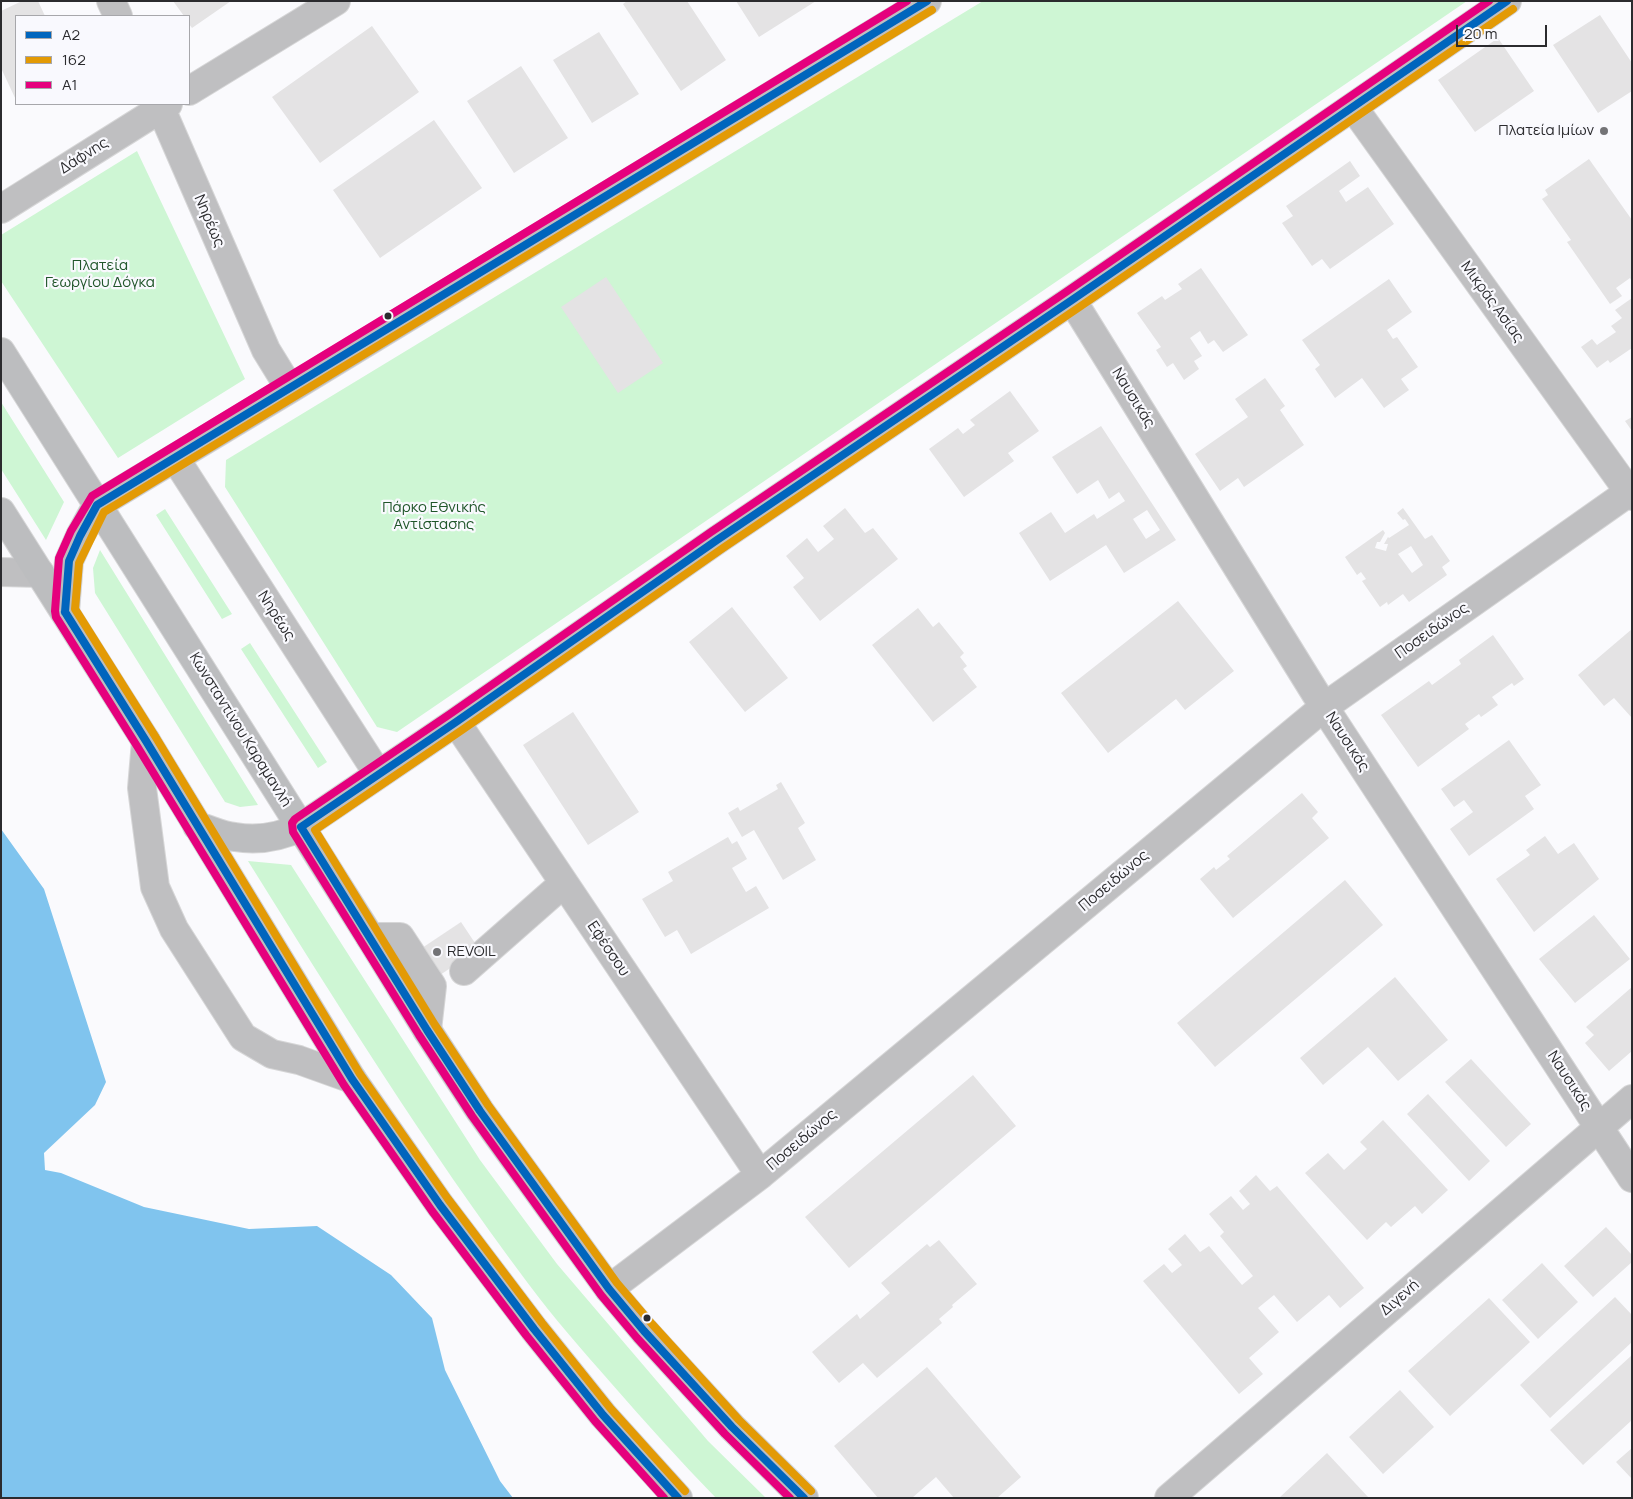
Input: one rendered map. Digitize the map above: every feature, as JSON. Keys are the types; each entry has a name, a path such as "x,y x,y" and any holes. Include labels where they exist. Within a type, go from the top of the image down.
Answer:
{"highway":[{"name":"Κωνσταντίνου Καραμανλή","path":"1,352 427,1030 480,1111 608,1290 732,1427 804,1498"},
{"path":"64,612 70,561 80,536 97,505"},
{"path":"1,512 146,741 196,826 352,1079 440,1205 534,1329 603,1415 678,1498"},
{"path":"196,826 234,838 285,835 300,827"}],"street":[{"path":"112,1 118,15"},
{"path":"190,90 336,1"},
{"path":"97,505 290,390 894,9 927,1"},
{"path":"300,827 1507,1"},
{"name":"Νηρέως","path":"162,105 266,350 290,390"},
{"name":"Δάφνης","path":"1,209 162,105"},
{"name":"Μικράς Ασίας","path":"1353,107 1631,492"},
{"name":"Ναυσικάς","path":"1072,300 1324,707 1632,1178"},
{"name":"Νηρέως","path":"174,458 378,774"},
{"name":"Ποσειδώνος","path":"608,1290 760,1175 1324,707 1631,492"},
{"path":"1,572 40,573"},
{"name":"Εφέσσου","path":"456,722 760,1175"},
{"path":"146,741 142,788 155,887 174,929 243,1037 272,1054 299,1060 352,1079"},
{"path":"464,971 564,883"},
{"name":"Διγενή","path":"1169,1498 1632,1099"}],"green space":[{"name":"Πάρκο Εθνικής Αντίστασης","path":"983,1 1467,1 397,732 377,727 225,487 226,460"},
{"name":"Πλατεία Γεωργίου Δόγκα","path":"137,151 245,379 118,458 1,281 1,235"},
{"path":"1,402 64,502 46,540 1,469"},
{"path":"165,509 232,614 222,619 156,515"},
{"path":"100,550 258,805 240,807 225,802 95,593 93,568"},
{"path":"250,643 327,762 318,768 241,649"},
{"path":"248,861 291,865 480,1160 557,1264 708,1441 766,1498 716,1498 650,1427 557,1321 490,1231 418,1127"}],"water":[{"path":"1,829 44,889 106,1082 95,1105 44,1153 45,1170 61,1173 144,1207 249,1229 317,1226 391,1275 432,1318 445,1370 500,1481 513,1498 1,1498"}],"building":[{"path":"22,1 38,1 45,15 15,15 15,98 1,68 1,11"},
{"path":"173,1 231,1 192,28 190,25 190,15 183,15"},
{"path":"627,1 687,1 726,60 681,91 623,4"},
{"path":"736,1 816,1 759,37"},
{"path":"1600,15 1632,63 1632,91 1598,113 1553,45"},
{"path":"372,26 419,92 320,163 272,97"},
{"path":"599,32 639,94 592,123 553,60"},
{"path":"1498,38 1534,91 1475,132 1438,80"},
{"path":"521,66 568,138 514,173 467,101"},
{"path":"434,120 482,188 380,258 333,190"},
{"path":"1589,159 1632,220 1632,282 1630,278 1616,288 1622,296 1610,304 1567,242 1571,240 1542,199 1548,195 1545,190"},
{"path":"1350,161 1360,176 1339,191 1346,202 1368,187 1394,224 1330,269 1322,259 1312,266 1282,223 1293,216 1286,206"},
{"path":"1201,268 1248,335 1223,352 1214,340 1208,344 1200,331 1190,338 1202,356 1194,361 1199,369 1184,380 1173,363 1167,367 1156,350 1161,347 1137,313 1162,296 1165,300 1182,289 1178,284"},
{"path":"606,277 663,363 618,393 561,307"},
{"path":"1389,279 1412,312 1387,330 1393,339 1397,337 1418,367 1401,379 1409,390 1384,408 1362,378 1335,398 1315,369 1320,365 1302,340"},
{"path":"1632,298 1632,348 1610,363 1608,360 1597,368 1581,347 1592,339 1597,345 1616,332 1611,326 1622,318 1615,310"},
{"path":"1265,378 1285,406 1280,410 1304,445 1244,487 1238,478 1220,491 1195,454 1248,417 1235,399"},
{"path":"1010,391 1039,431 1008,453 1014,461 964,497 929,449 958,428 963,434 975,425 970,420"},
{"path":"1632,417 1632,431 1625,421"},
{"path":"1101,426 1176,540 1124,573 1106,545 1050,581 1019,533 1051,512 1065,533 1094,514 1097,519 1125,501 1119,492 1109,499 1098,480 1077,494 1052,457","holes":["1147,510 1160,530 1146,539 1133,519"]},
{"path":"845,508 865,533 873,528 898,559 820,621 793,587 804,578 786,556 807,538 818,552 834,539 823,526"},
{"path":"1403,508 1425,539 1432,535 1450,561 1442,567 1447,575 1409,602 1403,594 1388,605 1387,602 1380,607 1362,581 1366,579 1361,572 1357,575 1345,557 1383,530 1385,533 1380,542 1377,542 1375,548 1386,551 1388,544 1384,544 1388,537 1409,525 1397,513","holes":["1411,546 1423,565 1412,573 1398,554"]},
{"path":"1178,601 1234,671 1185,710 1176,699 1108,753 1061,693"},
{"path":"732,607 788,678 745,712 689,642"},
{"path":"918,608 933,627 939,622 964,653 960,657 967,666 963,669 977,687 933,722 872,645"},
{"path":"1632,629 1632,718 1614,698 1604,706 1578,675"},
{"path":"1493,635 1524,679 1514,686 1512,683 1492,697 1498,705 1481,717 1479,714 1465,724 1469,729 1418,767 1381,715 1429,681 1432,685 1461,664 1459,660"},
{"path":"573,712 639,812 588,845 523,745"},
{"path":"1509,740 1541,785 1525,796 1534,809 1469,856 1450,829 1473,812 1464,800 1454,807 1441,789"},
{"path":"781,782 805,823 798,828 816,860 783,880 754,830 742,837 728,813 738,807 740,811 778,789 776,785"},
{"path":"1302,793 1318,812 1312,818 1329,838 1233,918 1200,879 1214,867 1216,870 1230,859 1227,856"},
{"path":"1545,836 1558,854 1574,843 1599,879 1534,932 1496,879 1530,855 1526,850"},
{"path":"728,837 732,844 737,841 747,859 732,868 746,892 756,886 769,908 691,954 677,930 665,937 642,899 673,881 668,872"},
{"path":"1345,880 1383,925 1215,1067 1177,1023"},
{"path":"1594,915 1630,959 1575,1003 1539,959"},
{"path":"461,922 479,949 437,977 419,950"},
{"path":"1395,977 1448,1040 1398,1081 1368,1047 1323,1085 1300,1058"},
{"path":"1632,987 1632,1051 1609,1071 1585,1043 1594,1035 1586,1027"},
{"path":"1471,1059 1531,1124 1506,1147 1445,1082"},
{"path":"973,1075 1016,1126 849,1268 805,1217"},
{"path":"1428,1094 1490,1161 1469,1181 1407,1114"},
{"path":"1383,1120 1448,1190 1422,1214 1415,1206 1391,1227 1386,1222 1367,1240 1305,1173 1328,1153 1344,1170 1367,1149 1360,1142"},
{"path":"1256,1175 1270,1191 1277,1186 1364,1288 1340,1308 1329,1295 1297,1322 1274,1295 1258,1308 1279,1332 1249,1358 1263,1374 1239,1394 1143,1281 1164,1264 1172,1273 1182,1265 1168,1249 1185,1234 1200,1252 1209,1246 1242,1285 1253,1276 1220,1236 1224,1232 1209,1214 1231,1196 1243,1210 1250,1204 1239,1191"},
{"path":"1606,1227 1632,1255 1632,1262 1593,1297 1564,1266"},
{"path":"939,1240 977,1284 939,1319 942,1323 877,1378 863,1363 839,1383 812,1352 857,1314 860,1319 890,1293 881,1283 927,1244 930,1247"},
{"path":"1542,1263 1578,1302 1538,1339 1502,1300"},
{"path":"1615,1297 1632,1315 1632,1342 1550,1418 1520,1385"},
{"path":"1489,1298 1530,1342 1450,1416 1408,1371"},
{"path":"1632,1355 1632,1420 1583,1465 1550,1430"},
{"path":"927,1367 1021,1477 997,1498 954,1498 936,1477 912,1498 878,1498 834,1446"},
{"path":"1400,1390 1434,1427 1383,1474 1349,1437"},
{"path":"1632,1448 1632,1479 1616,1462"},
{"path":"1327,1453 1369,1498 1279,1498"}],"transit line":[{"name":"Α1","path":"664,1498 595,1421 526,1335 432,1211 344,1085 56,617 59,558 71,531 92,496 907,1"},
{"name":"Α2","path":"65,612 69,561 97,505 927,1"},
{"name":"Α1","path":"790,1498 725,1434 637,1338 601,1295 472,1116 419,1035 293,832 292,823 295,819 450,714 711,532 1066,292 1489,1"},
{"name":"Α2","path":"301,827 456,722 717,540 1072,300 1507,1"},
{"name":"162","path":"811,1491 739,1420 617,1283 488,1105 435,1025 315,830 723,548 1078,308 1513,9"},
{"name":"162","path":"685,1491 611,1409 542,1323 448,1199 360,1074 155,736 75,609 79,563 104,512 932,10"},
{"name":"Α2","path":"65,612 352,1079 440,1205 534,1329 603,1415 678,1498"},
{"name":"Α2","path":"301,827 427,1030 480,1111 609,1289 644,1331 732,1427 804,1498"}],"place":[{"name":"Πλατεία Ιμίων","path":"1604,131"},
{"name":"REVOIL","path":"437,952"}]}
